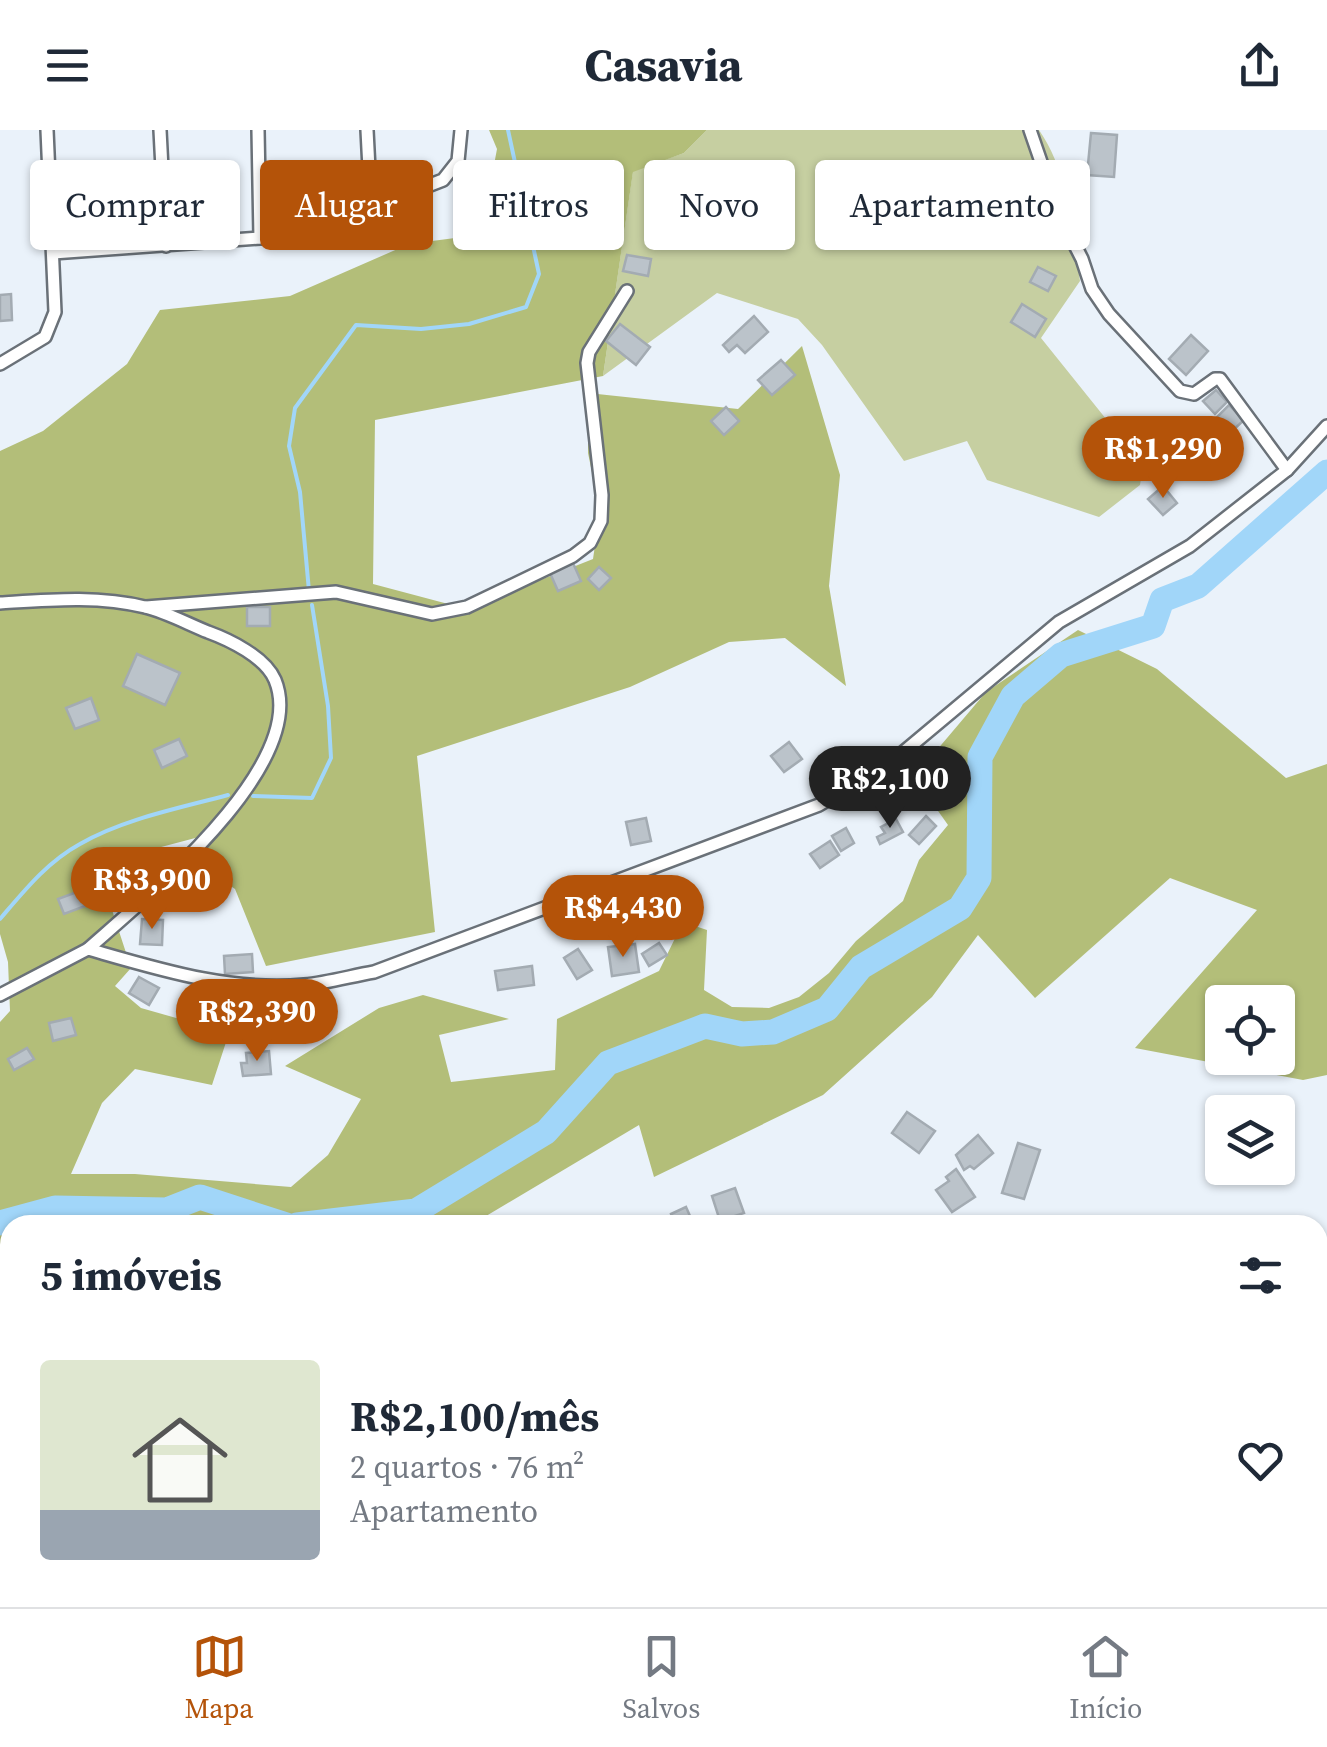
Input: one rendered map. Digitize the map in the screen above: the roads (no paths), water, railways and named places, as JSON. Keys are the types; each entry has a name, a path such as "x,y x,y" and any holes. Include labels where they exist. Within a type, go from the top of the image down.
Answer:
{"street":[{"path":"0,364 45,337 55,312 47,130"},
{"path":"160,130 162,160"},
{"path":"240,240 260,238 258,130"},
{"path":"367,130 368,160"},
{"path":"433,184 444,180 458,161 462,130"},
{"path":"1030,130 1059,214 1092,289 1109,314 1180,391 1194,394 1220,379 1287,470"},
{"path":"53,253 101,250"},
{"path":"0,603 104,601 146,607 336,592 432,614 467,607 573,556 590,543 601,520 602,495 586,363 626,291"},
{"path":"88,949 168,972 236,985 304,985 374,972 819,805 894,760 1060,622 1190,546 1287,470 1327,426"},
{"path":"0,995 88,949 177,869 233,809 268,753 281,708 274,677 239,644 146,607"}],"waterway":[{"path":"309,591 300,492 289,446 295,408 356,325 421,329 469,324 526,307 539,274 508,130"},
{"path":"382,1215 416,1211 546,1132 608,1063 705,1026 742,1034 773,1032 827,1009 861,967 960,908 979,878 980,757 1013,696 1061,655 1153,626 1162,600 1198,586 1327,472"},
{"path":"253,796 312,798 331,758 328,706 312,605"},
{"path":"0,919 47,868 80,844 133,821 228,795"},
{"path":"29,1215 55,1208 167,1210 200,1197 255,1215"}]}
